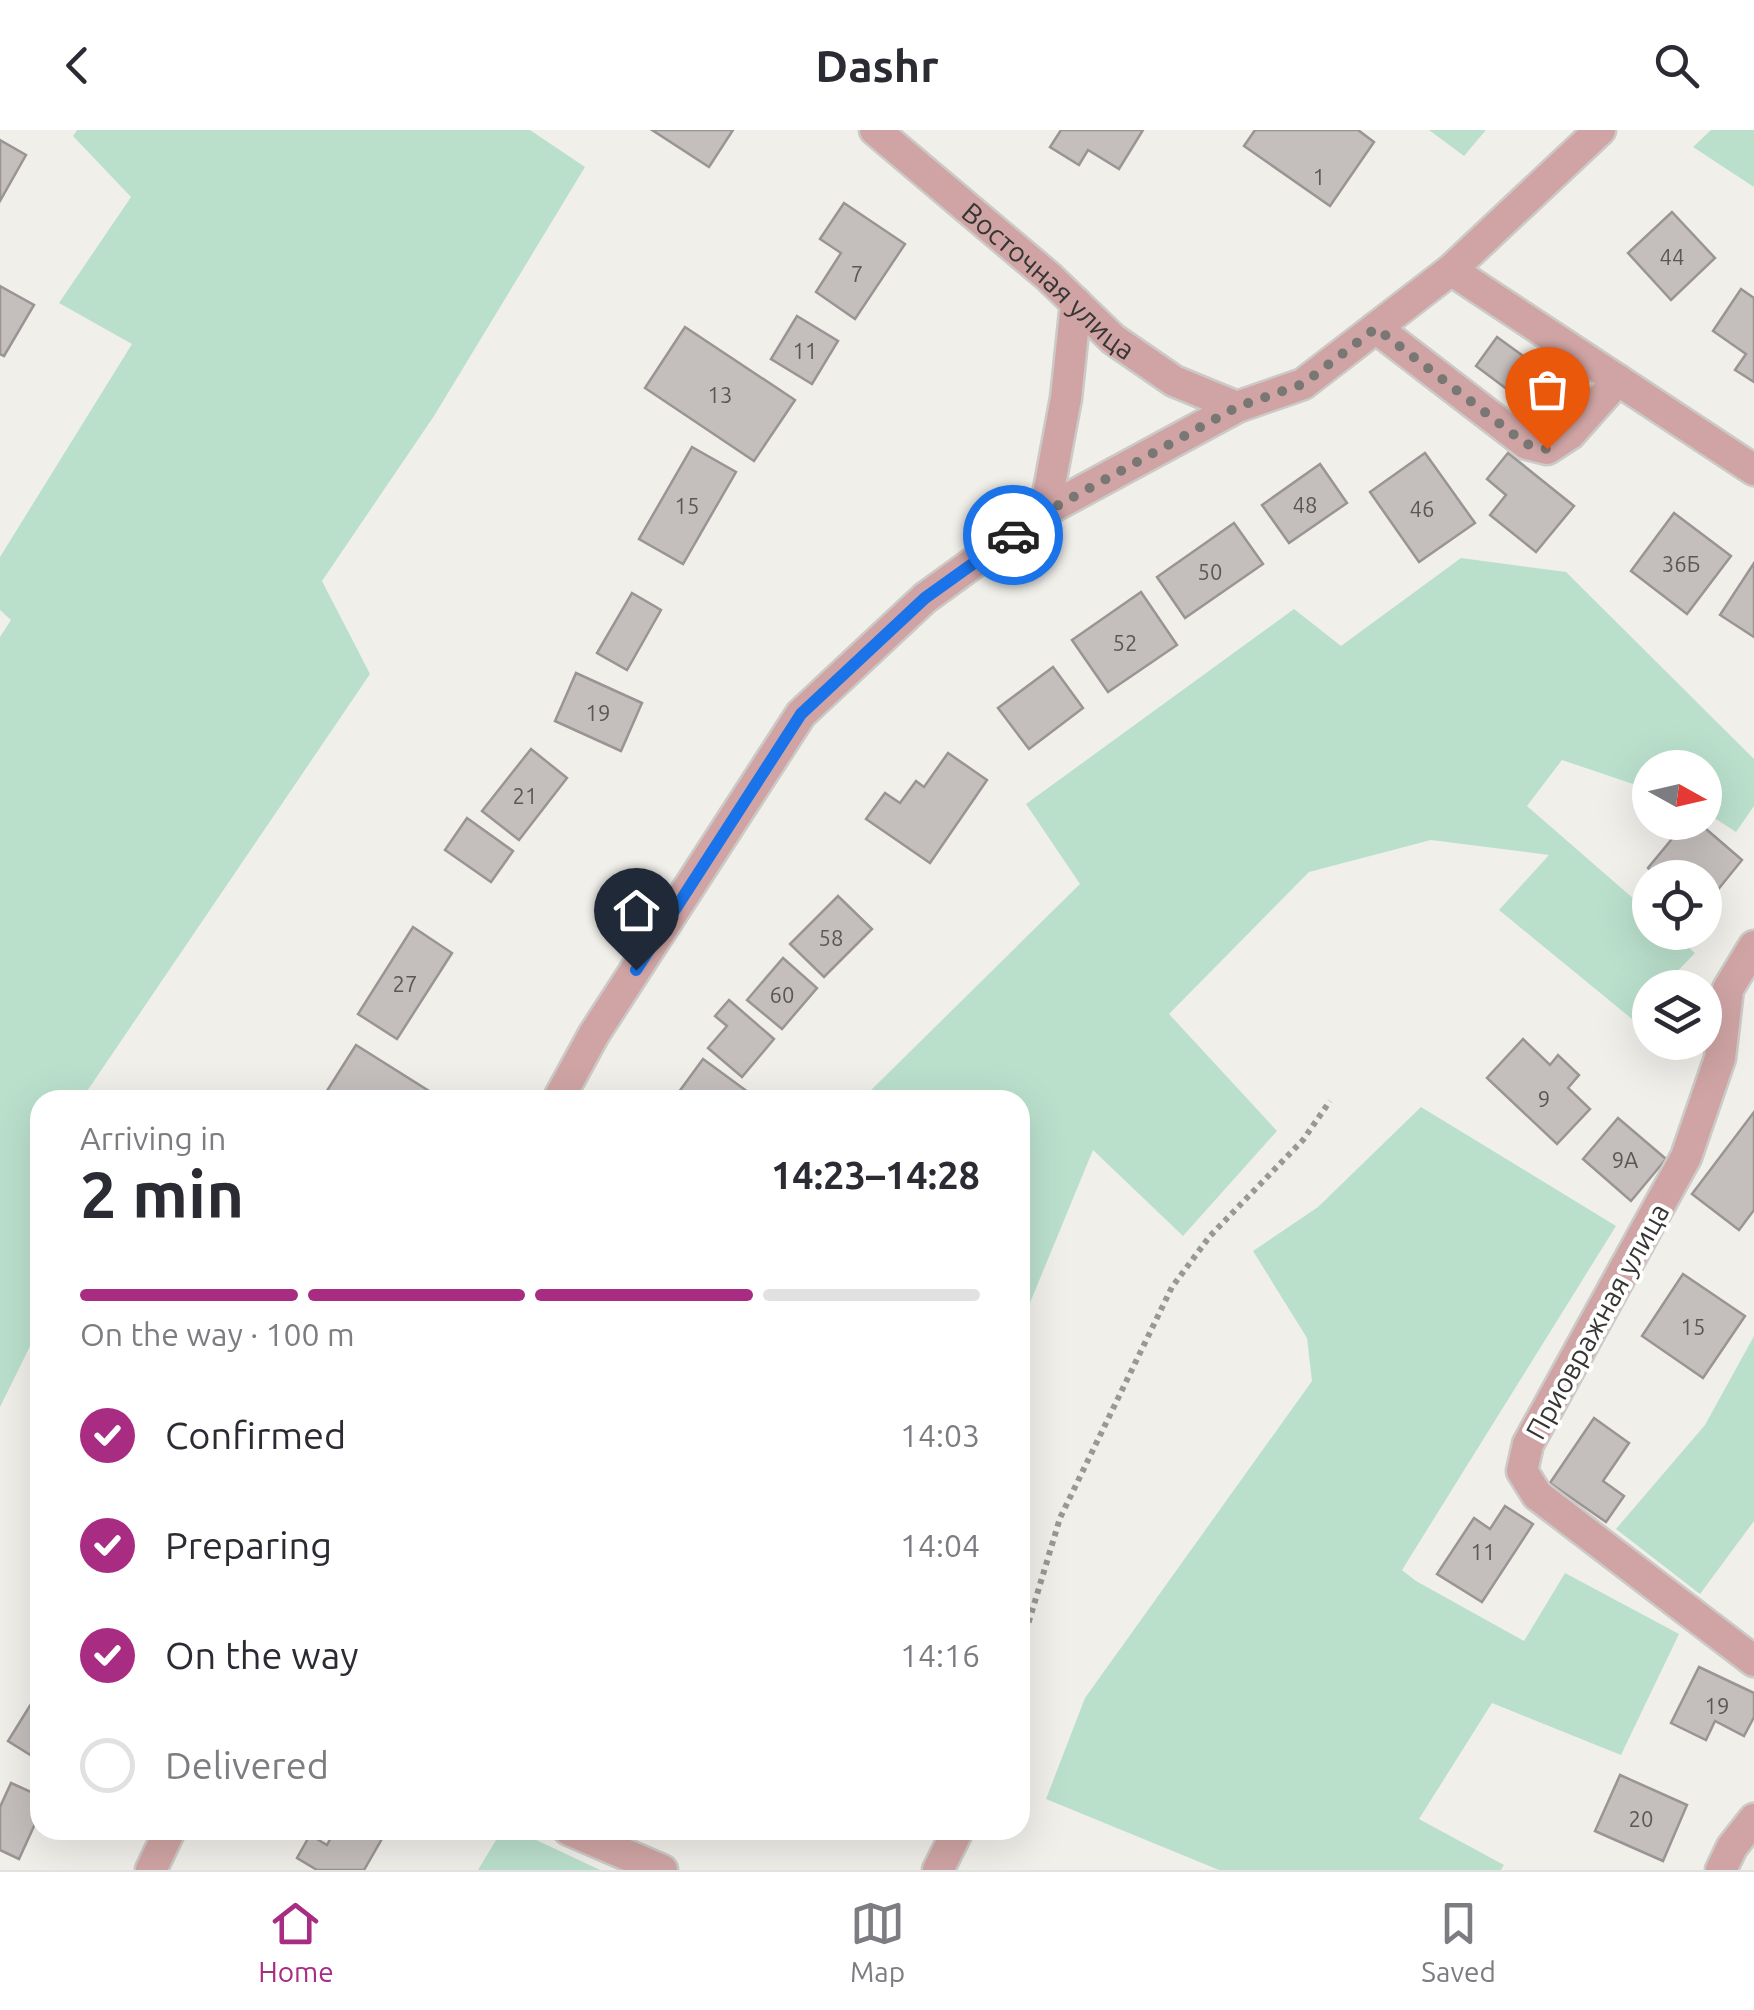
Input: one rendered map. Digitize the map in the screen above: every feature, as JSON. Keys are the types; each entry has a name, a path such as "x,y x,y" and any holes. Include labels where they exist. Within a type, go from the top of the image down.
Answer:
{"street":[{"name":"Восточная улица","path":"876,130 1049,277 1113,339 1174,381 1237,407"},
{"path":"563,1090 594,1034 801,714 925,598 1046,512 1237,407 1303,384 1451,270 1600,130"},
{"path":"1451,270 1754,470"},
{"path":"1046,512 1066,398 1076,303"},
{"path":"1376,328 1526,444 1547,449 1570,434 1618,380"},
{"name":"Приовражная улица","path":"1754,946 1728,989 1720,1058 1686,1156 1528,1444 1522,1472 1537,1495 1754,1661"},
{"path":"1721,1870 1732,1847 1754,1819"},
{"path":"151,1870 165,1840"},
{"path":"592,1840 662,1870"},
{"path":"938,1870 953,1840"}],"path":[{"path":"1030,1618 1060,1518 1172,1287 1210,1236 1303,1140 1330,1100"}],"green space":[{"path":"77,130 530,130 585,167 434,416 322,581 370,674 88,1090 30,1090 30,1346 0,1407 0,637 11,620 0,610 0,557 132,344 59,303 131,197 73,136"},
{"path":"1429,130 1486,130 1464,156"},
{"path":"1711,130 1754,130 1754,187 1693,147"},
{"path":"1461,558 1566,572 1754,759 1754,806 1736,832 1722,823 1722,750 1632,750 1632,784 1562,760 1527,806 1632,897 1632,950 1695,953 1678,970 1632,970 1632,1019 1499,910 1549,855 1431,840 1309,872 1169,1014 1277,1131 1183,1236 1093,1150 1030,1303 1030,1090 871,1090 1080,884 1026,804 1294,609 1341,646"},
{"path":"1421,1107 1616,1226 1402,1570 1524,1641 1565,1573 1679,1634 1621,1755 1492,1703 1419,1819 1504,1865 1501,1870 1219,1870 1046,1799 1085,1698 1312,1381 1307,1338 1253,1251 1318,1207"},
{"path":"1754,1336 1754,1521 1700,1594 1616,1529 1705,1425"},
{"path":"496,1840 536,1840 600,1870 478,1870"}],"building":[{"path":"652,130 733,130 709,167"},
{"path":"1061,130 1143,130 1119,169 1088,150 1079,165 1050,147"},
{"path":"1255,130 1358,130 1374,142 1330,206 1244,146"},
{"path":"0,140 26,155 0,201"},
{"path":"844,203 905,244 855,319 816,292 841,253 820,239"},
{"path":"1672,212 1715,258 1671,300 1628,253"},
{"path":"0,286 34,305 4,356 0,354"},
{"path":"1741,289 1754,298 1754,382 1735,370 1746,354 1713,331"},
{"path":"797,316 838,341 812,384 771,359"},
{"path":"685,327 795,400 754,461 645,388"},
{"path":"1497,337 1573,392 1551,422 1476,366"},
{"path":"692,447 736,472 683,564 639,539"},
{"path":"1425,453 1475,523 1419,562 1370,492"},
{"path":"1508,453 1574,506 1536,552 1490,515 1506,495 1487,479"},
{"path":"1320,464 1347,503 1289,543 1262,505"},
{"path":"1674,513 1731,556 1687,614 1631,571"},
{"path":"1234,523 1263,564 1185,618 1157,577"},
{"path":"1754,563 1754,637 1720,615"},
{"path":"1141,592 1177,645 1108,692 1072,640"},
{"path":"632,593 661,610 627,670 597,653"},
{"path":"1053,667 1083,708 1029,749 998,708"},
{"path":"576,673 642,703 621,751 555,721"},
{"path":"531,749 567,778 519,840 482,811"},
{"path":"948,753 987,780 930,863 866,819 885,793 900,803 916,781 924,787"},
{"path":"467,818 513,851 491,882 445,850"},
{"path":"1671,840 1719,840 1742,860 1722,885 1722,860 1655,860"},
{"path":"838,896 872,929 824,977 790,944"},
{"path":"413,927 452,953 397,1039 358,1014"},
{"path":"783,958 817,988 782,1029 747,1000"},
{"path":"729,1000 774,1039 742,1077 708,1048 727,1026 715,1016"},
{"path":"1523,1039 1550,1065 1558,1055 1579,1075 1568,1088 1590,1109 1557,1144 1487,1078"},
{"path":"356,1045 427,1090 328,1090"},
{"path":"703,1059 745,1090 680,1090"},
{"path":"1754,1112 1754,1210 1739,1230 1692,1194"},
{"path":"1618,1118 1666,1159 1631,1201 1583,1159"},
{"path":"1683,1274 1745,1316 1703,1378 1642,1336"},
{"path":"1594,1418 1629,1443 1603,1481 1624,1496 1606,1522 1550,1483"},
{"path":"1505,1506 1533,1524 1482,1602 1437,1574 1474,1518 1490,1529"},
{"path":"1699,1667 1754,1693 1754,1717 1744,1736 1715,1721 1706,1740 1671,1723"},
{"path":"30,1706 30,1755 8,1741"},
{"path":"1620,1775 1687,1805 1663,1861 1595,1831"},
{"path":"11,1783 30,1792 30,1835 19,1859 0,1850 0,1807"},
{"path":"307,1840 327,1845 330,1840 381,1840 364,1870 317,1870 297,1858"}],"way so far":[{"path":"1013,535 1046,512 1237,407 1303,384 1376,328 1526,444 1547,449"}],"route":[{"path":"636,970 801,714 925,598 1013,535"}]}
